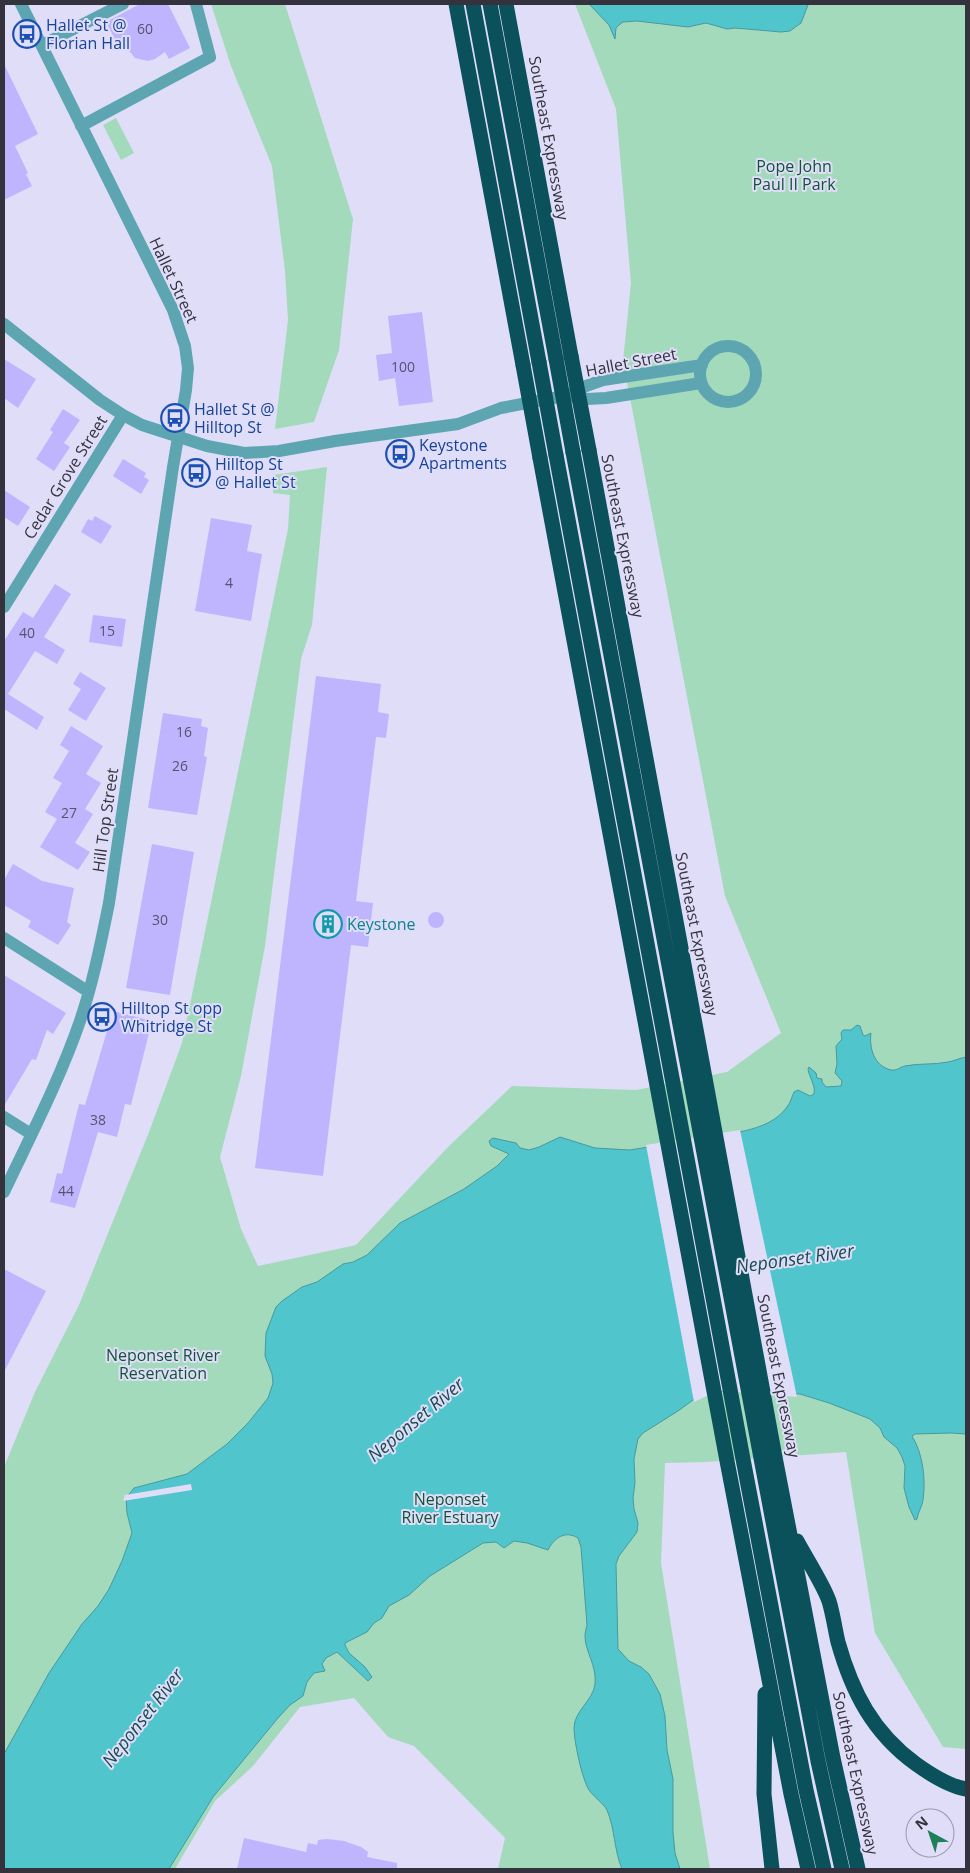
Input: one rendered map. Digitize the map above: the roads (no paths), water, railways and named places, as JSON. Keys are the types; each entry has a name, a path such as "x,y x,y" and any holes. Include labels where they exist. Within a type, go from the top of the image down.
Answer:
{"highway":[{"path":"456,4 727,1461 791,1794 808,1869"},
{"path":"473,4 743,1460 806,1790 824,1869"},
{"path":"490,4 564,357 573,452 698,1078"},
{"name":"Southeast Expressway","path":"506,4 564,357 589,450 698,1078 768,1458 789,1526 833,1758 858,1869"},
{"path":"768,1458 818,1761 842,1869"},
{"path":"789,1526 829,1601 841,1651 860,1702 873,1723 889,1742 924,1770 942,1780 966,1789"},
{"path":"765,1660 764,1794 772,1869"}],"street":[{"name":"Hallet Street","path":"21,4 173,310 182,335 187,357 188,373 178,436 226,451 244,453 270,452 458,424 501,408 569,395 603,380 702,365"},
{"path":"42,45 123,4"},
{"path":"81,126 210,57 196,4"},
{"path":"4,324 100,400 123,415 142,425 178,436"},
{"name":"Hallet Street","path":"730,346 746,353 752,360 756,376 751,389 741,399 734,402 718,400 705,390 701,383 702,365 706,357 713,351 730,346"},
{"name":"Hallet Street","path":"569,395 595,399 701,383"},
{"name":"Cedar Grove Street","path":"4,607 123,415"},
{"name":"Hill Top Street","path":"4,1192 72,1044 89,992 109,903 178,436"},
{"path":"4,938 89,992"},
{"path":"4,1117 31,1134"}],"water":[{"path":"589,4 808,5 801,23 790,31 727,29 706,23 688,27 637,21 623,22 619,25 616,28 615,39 609,25"},
{"name":"Neponset River Estuary","path":"857,1025 860,1026 863,1035 871,1033 871,1045 874,1056 880,1065 891,1070 903,1066 948,1062 966,1057 966,1434 915,1434 912,1436 919,1451 923,1467 924,1484 922,1503 915,1520 904,1488 905,1466 902,1457 897,1448 884,1437 880,1428 870,1419 800,1394 734,1389 700,1395 643,1433 638,1439 634,1459 635,1483 633,1498 638,1523 637,1532 619,1556 616,1564 618,1649 629,1661 641,1667 649,1674 660,1694 665,1716 667,1750 673,1779 673,1832 675,1853 680,1869 622,1869 607,1810 586,1785 577,1750 574,1728 577,1716 594,1690 595,1677 585,1635 587,1625 581,1547 578,1538 564,1535 553,1542 548,1550 514,1541 504,1548 496,1542 483,1543 430,1576 409,1595 389,1606 382,1618 374,1623 367,1632 345,1643 349,1653 365,1667 372,1677 368,1681 337,1652 326,1658 322,1664 325,1671 314,1673 307,1682 303,1696 290,1705 278,1718 213,1797 169,1869 4,1869 4,1754 49,1673 82,1624 98,1606 109,1589 132,1533 127,1513 126,1498 134,1488 187,1474 227,1444 248,1423 268,1398 273,1383 272,1374 265,1356 266,1333 276,1307 282,1301 302,1287 317,1282 343,1264 353,1262 367,1255 400,1223 464,1189 497,1166 509,1154 491,1146 489,1141 493,1138 516,1143 520,1148 529,1150 560,1137 595,1148 630,1150 756,1128 768,1123 783,1112 790,1103 794,1092 798,1090 810,1096 814,1094 809,1067 816,1073 817,1078 822,1079 826,1087 841,1086 842,1081 835,1073 837,1064 836,1046 842,1039 841,1033 843,1030 851,1030"}],"place":[{"name":"Hallet St @ Florian Hall","path":"27,34"},
{"name":"Hallet St @ Hilltop St","path":"175,418"},
{"name":"Keystone Apartments","path":"400,454"},
{"name":"Hilltop St @ Hallet St","path":"196,473"},
{"name":"Keystone","path":"328,924"},
{"name":"Hilltop St opp Whitridge St","path":"102,1017"}],"park label":[{"name":"Pope John Paul II Park","path":"794,175"},
{"name":"Neponset River Reservation","path":"163,1364"}],"water label":[{"name":"Neponset River","path":"795,1259"},
{"name":"Neponset River","path":"416,1420"},
{"name":"Neponset River","path":"143,1718"}]}
